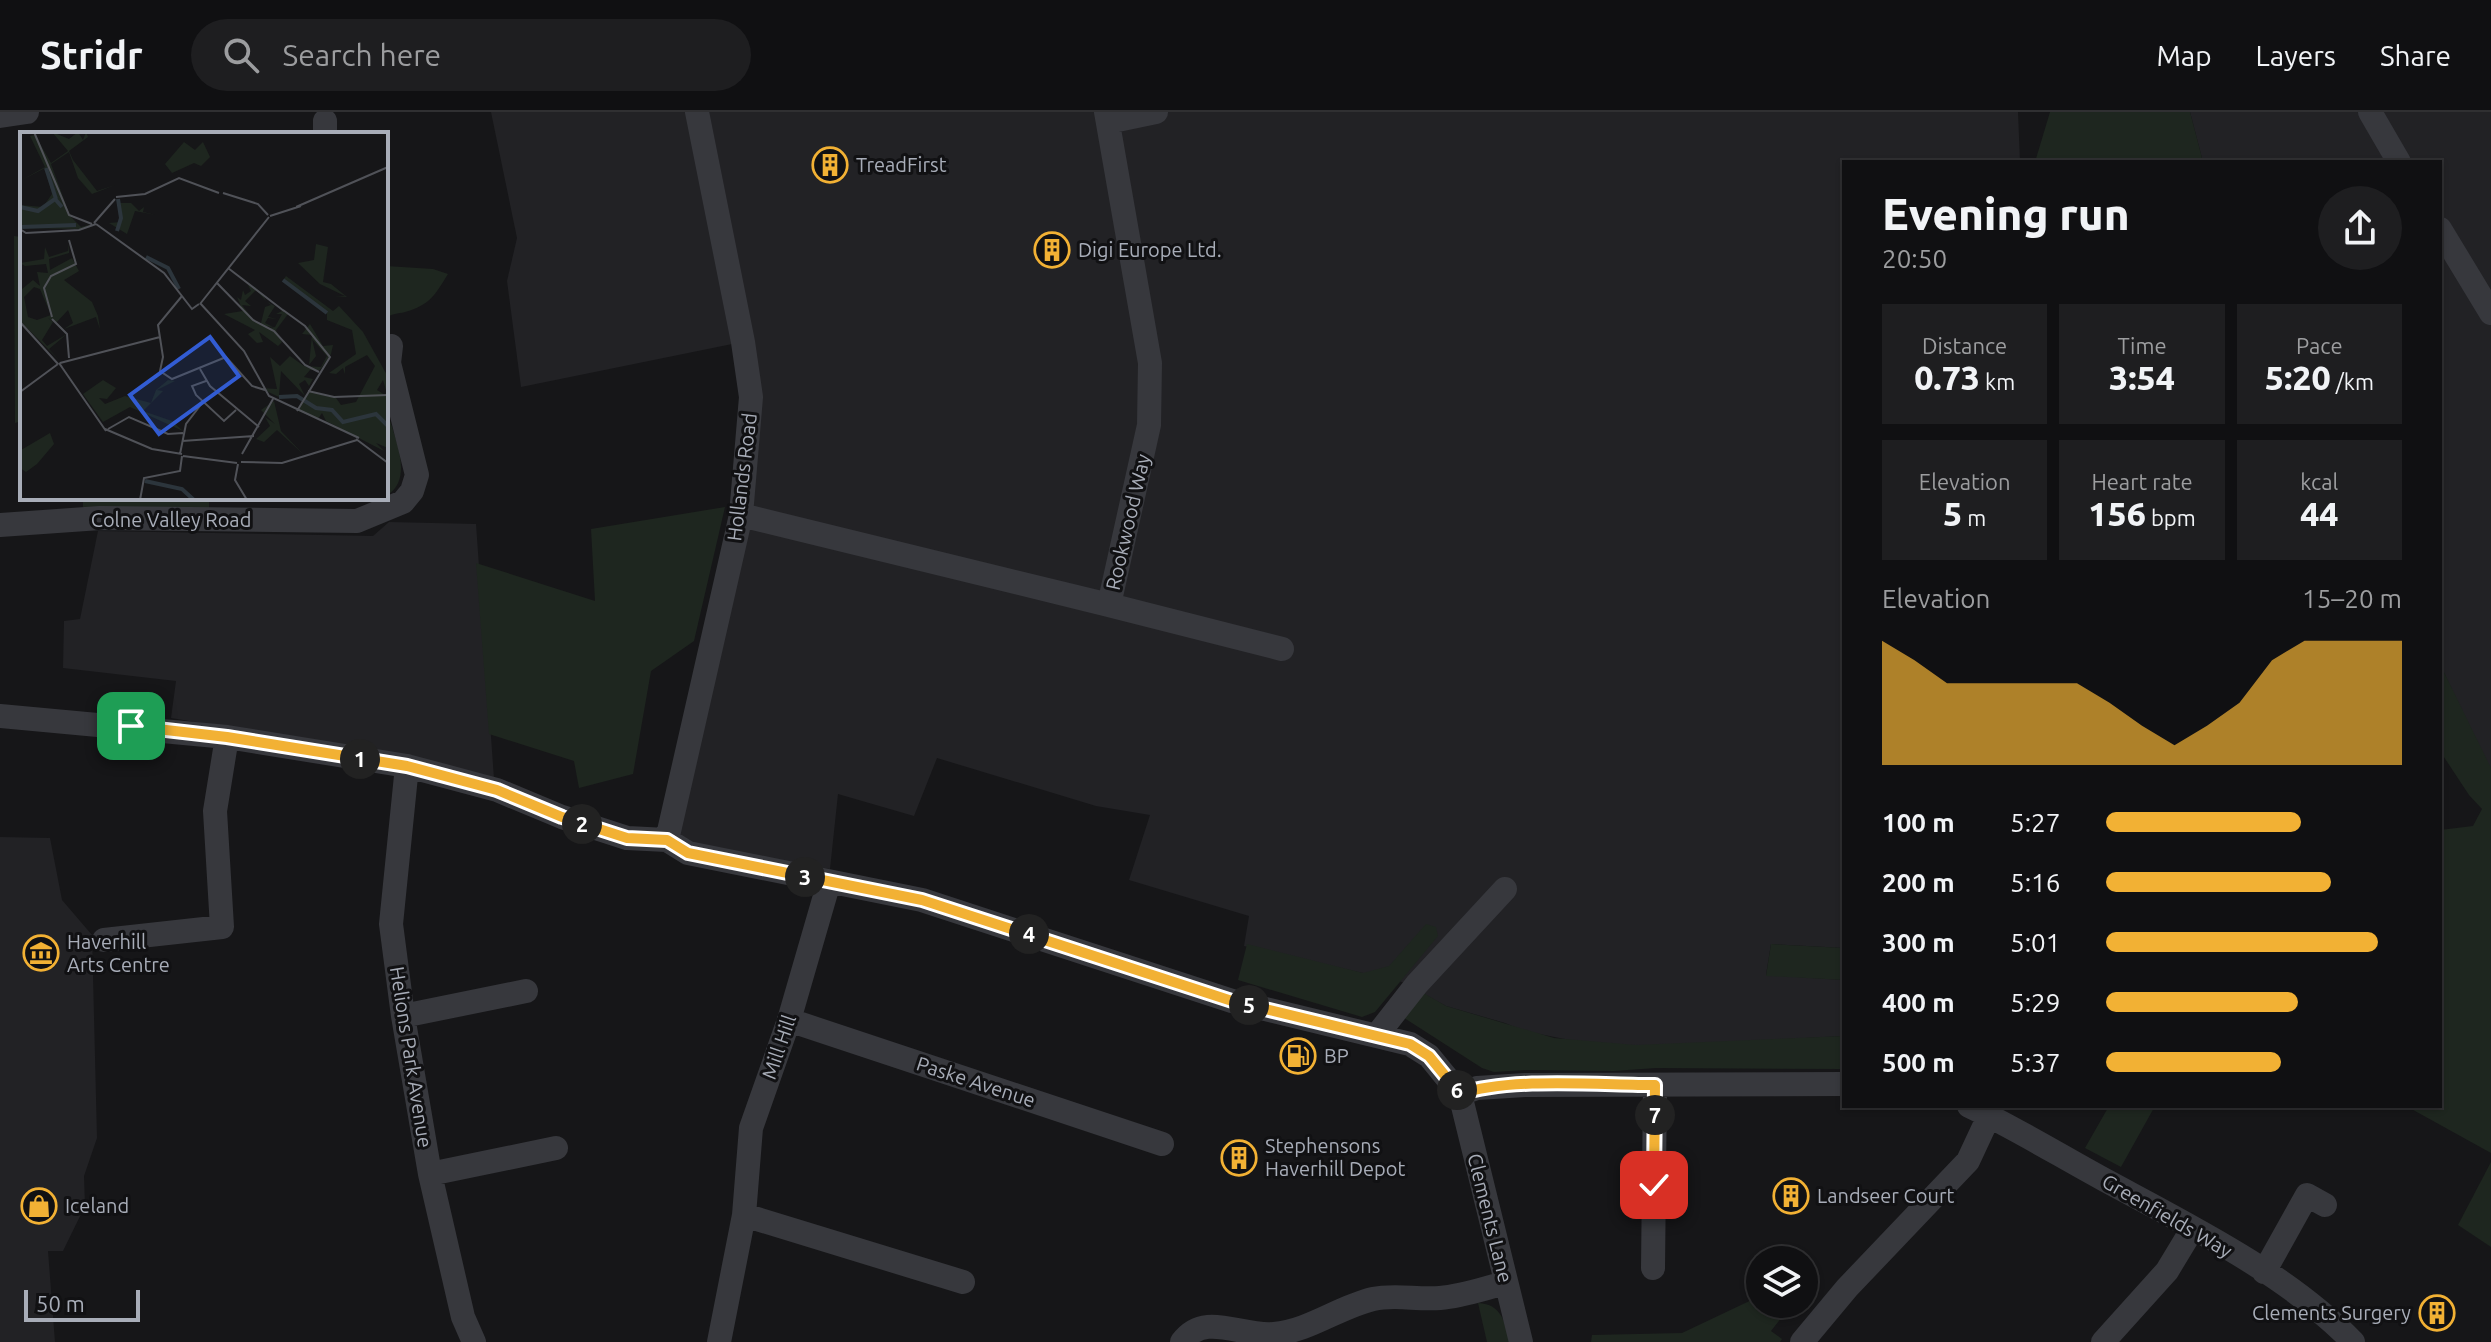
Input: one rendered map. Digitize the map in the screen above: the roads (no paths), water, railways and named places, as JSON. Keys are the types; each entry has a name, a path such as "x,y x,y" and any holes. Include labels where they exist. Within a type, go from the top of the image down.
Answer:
{"street":[{"path":"0,116 27,112"},
{"name":"Hollands Road","path":"667,840 741,515 751,397 697,112"},
{"path":"1107,117 1156,112"},
{"path":"2370,112 2398,160"},
{"name":"Rookwood Way","path":"741,515 1109,605 1149,425 1150,363 1107,117"},
{"path":"2442,232 2491,313"},
{"name":"Colne Valley Road","path":"0,525 274,509 343,522 357,521 403,502 412,491 417,475 389,363 391,346"},
{"path":"1109,605 1282,649"},
{"path":"0,716 227,737 407,766 497,790 562,817 627,838 667,840 688,853 922,900 1232,1001 1410,1044 1429,1056 1460,1094 1477,1088 1525,1085 1842,1084"},
{"path":"104,940 222,927 215,811 227,737"},
{"name":"Helions Park Avenue","path":"407,766 391,924 430,1174 463,1317 474,1342"},
{"name":"Mill Hill","path":"719,1342 744,1215 751,1128 789,1020 829,882"},
{"path":"1377,1035 1409,994 1505,889"},
{"path":"403,1016 526,991"},
{"name":"Paske Avenue","path":"789,1020 1162,1144"},
{"path":"1653,1268 1655,1085"},
{"name":"Clements Lane","path":"1460,1094 1521,1342"},
{"path":"1802,1342 1813,1325 1968,1161 1979,1111"},
{"name":"Greenfields Way","path":"1979,1111 2193,1228 2333,1320 2353,1342"},
{"path":"430,1174 556,1148"},
{"path":"2264,1272 2307,1195 2325,1205"},
{"path":"744,1215 963,1282"},
{"path":"2103,1342 2167,1271 2193,1228"},
{"path":"1182,1342 1198,1327 1212,1326 1255,1335 1279,1334 1371,1300 1392,1296 1439,1298 1506,1283"}],"place":[{"name":"TreadFirst","path":"830,165"},
{"name":"Digi Europe Ltd.","path":"1052,250"},
{"name":"Haverhill Arts Centre","path":"41,953"},
{"name":"BP","path":"1298,1056"},
{"name":"Stephensons Haverhill Depot","path":"1239,1158"},
{"name":"Landseer Court","path":"1791,1196"},
{"name":"Iceland","path":"39,1206"},
{"name":"Clements Surgery","path":"2437,1313"}]}
